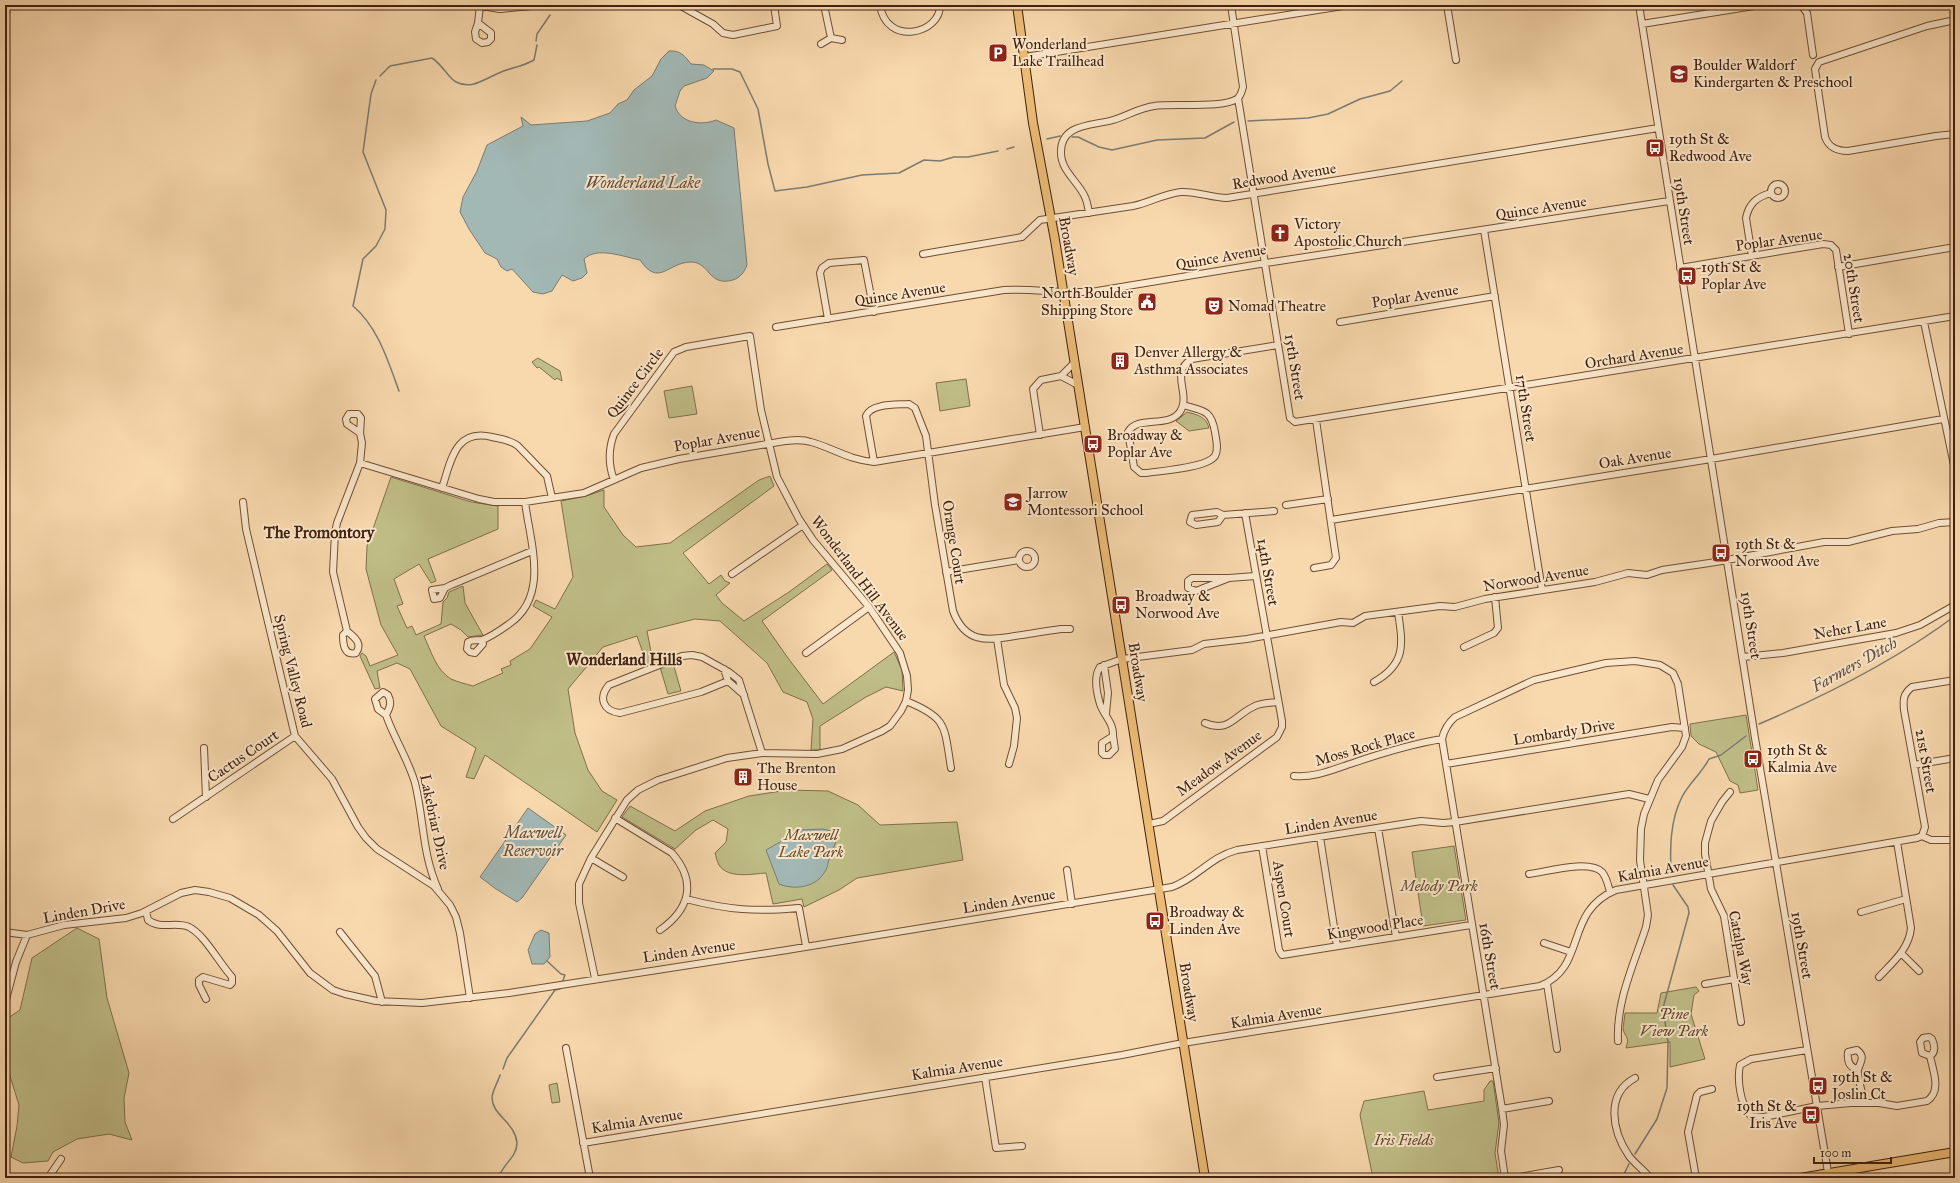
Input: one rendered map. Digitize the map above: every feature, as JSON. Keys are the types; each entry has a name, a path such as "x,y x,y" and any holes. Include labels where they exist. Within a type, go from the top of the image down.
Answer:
{"main road":[{"name":"Broadway","path":"1016,5 1025,57 1033,123 1078,386 1205,1178"},
{"path":"1800,1178 1828,1176 1955,1152"}],"street":[{"path":"478,23 478,6 500,9 542,5"},
{"path":"679,5 713,24 723,33 733,34 777,26 774,5"},
{"path":"824,5 831,38"},
{"path":"880,5 881,14 888,25 899,31 926,28 938,17 940,5"},
{"name":"15th Street","path":"1231,5 1243,87 1238,98 1290,418 1296,422 1316,420 1328,499 1336,558 1332,565 1314,568"},
{"path":"1025,57 1349,5"},
{"path":"1447,5 1456,60"},
{"name":"19th Street","path":"1639,5 1669,201 1828,1176"},
{"path":"1642,24 1760,5"},
{"path":"1801,5 1807,13 1813,55"},
{"path":"1955,20 1920,29 1824,61 1817,65 1815,69 1826,137 1830,146 1840,151 1955,134"},
{"path":"821,44 831,38 842,40"},
{"path":"1089,213 1084,195 1062,160 1061,146 1063,140 1073,129 1080,126 1114,120 1138,110 1153,106 1197,106 1230,102 1238,98"},
{"name":"Redwood Avenue","path":"923,254 1022,237 1036,223 1050,219 1137,205 1157,197 1180,192 1191,192 1227,198 1658,128"},
{"path":"1752,256 1746,218 1747,212 1756,199 1771,193"},
{"name":"Quince Avenue","path":"776,327 1004,290 1035,289 1097,291 1266,263 1669,201"},
{"name":"17th Street","path":"1484,230 1542,590"},
{"name":"Poplar Avenue","path":"1680,268 1823,244 1828,244 1834,247"},
{"name":"20th Street","path":"1834,247 1849,334"},
{"path":"1838,267 1955,247"},
{"path":"828,319 820,273 822,268 828,263 864,260 874,312"},
{"name":"Poplar Avenue","path":"1340,322 1495,296"},
{"name":"Orchard Avenue","path":"1316,420 1955,316"},
{"path":"1924,322 1943,419 1955,470"},
{"name":"Wonderland Hill Avenue","path":"594,978 578,893 583,872 627,800 648,784 727,758 762,753 817,754 842,749 890,726 906,701 908,690 905,666 900,653 869,607 813,540 803,525 777,477 761,410 750,336"},
{"name":"Quince Circle","path":"614,480 609,462 610,444 614,434 670,356 686,347 750,336"},
{"path":"1183,405 1206,412 1213,420 1217,445 1215,455 1206,463 1141,473 1134,467 1128,435 1131,427 1171,419 1180,412 1183,405 1181,375 1186,362 1192,359 1278,345"},
{"path":"1040,435 1033,389 1041,380 1061,376 1074,363"},
{"path":"1061,376 1078,386"},
{"name":"Orange Court","path":"874,462 866,416 868,411 873,408 909,404 915,408 926,436 935,505 953,612 956,620 965,631 983,639 997,639"},
{"name":"Oak Avenue","path":"1331,520 1711,459 1943,419"},
{"name":"Poplar Avenue","path":"360,463 494,502 525,502 584,493 641,468 679,459 769,444 800,440 817,444 850,458 874,462 1084,427"},
{"path":"347,630 333,572 335,533 337,523 360,463 362,443 360,433"},
{"path":"442,488 458,445 472,436 483,435 514,443 518,446 547,476 552,498"},
{"path":"1286,505 1328,499"},
{"name":"Spring Valley Road","path":"243,502 246,529 295,736 332,779 358,828 366,838 377,849 438,890 450,905 456,917 470,998"},
{"path":"482,640 516,618 528,602 534,584 535,572 525,502"},
{"path":"1223,515 1218,522 1196,525 1190,522 1190,518 1196,514 1217,512 1223,515 1274,511"},
{"name":"14th Street","path":"1245,513 1266,635"},
{"name":"Norwood Avenue","path":"1104,665 1122,659 1192,650 1204,644 1341,622 1353,623 1365,616 1440,606 1455,607 1495,597 1595,582 1628,573 1647,575 1662,570 1727,560 1824,542 1848,542 1892,531 1918,529 1939,523 1955,522"},
{"path":"732,574 803,525"},
{"path":"445,588 532,551"},
{"path":"946,572 1019,560"},
{"path":"1229,578 1196,591 1188,588 1188,581 1192,578 1255,576"},
{"path":"1464,647 1494,633 1498,628 1495,597"},
{"name":"Neher Lane","path":"1743,657 1783,653 1896,633 1920,625 1955,605"},
{"path":"806,652 869,607"},
{"path":"1374,682 1390,671 1399,657 1402,640 1398,612"},
{"path":"1009,764 1014,746 1017,718 1015,708 1004,685 997,639 1061,629 1070,629"},
{"name":"Meadow Avenue","path":"1149,824 1163,821 1277,737 1282,727 1266,635"},
{"path":"728,681 702,692 620,713 611,712 608,710 603,698 603,692 609,685 682,656 692,655 702,657 729,672 739,680 762,753"},
{"path":"1442,739 1446,727 1455,718 1534,680 1606,663 1626,661 1660,665 1673,673 1678,684 1686,736 1682,747 1658,780 1644,814 1640,845 1643,885 1648,915 1646,927 1621,1001 1618,1017 1618,1041"},
{"path":"1106,714 1108,693 1104,665 1100,667 1096,676 1100,705 1112,726 1113,736"},
{"path":"724,669 728,681 744,695"},
{"name":"21st Street","path":"1922,836 1925,827 1903,699 1907,691 1912,687 1955,680"},
{"path":"906,701 928,710 941,722 946,737 951,768"},
{"path":"1205,723 1215,728 1228,725 1254,706 1278,702"},
{"name":"Lakebriar Drive","path":"386,715 411,771 415,785 427,860 438,890"},
{"name":"Lombardy Drive","path":"1446,764 1672,728 1685,728"},
{"name":"Cactus Court","path":"173,819 295,736"},
{"name":"16th Street","path":"1442,739 1502,1109 1504,1126 1502,1151 1505,1178"},
{"name":"Moss Rock Place","path":"1294,776 1305,777 1320,774 1384,753 1442,739"},
{"name":"Cactus Court","path":"204,748 206,797"},
{"path":"1914,764 1955,758"},
{"name":"Catalpa Way","path":"1730,792 1716,810 1707,832 1705,854 1713,896 1724,916 1741,1022"},
{"name":"Linden Avenue","path":"362,998 382,1002 422,1003 470,998 1172,887 1187,881 1221,855 1237,850 1421,822 1455,822 1630,794 1649,799"},
{"path":"615,818 664,848 679,861 687,882 686,899 676,916 660,930"},
{"path":"1378,828 1396,937"},
{"path":"1922,836 1931,840 1955,840"},
{"name":"Kalmia Avenue","path":"583,1143 1122,1055 1183,1043 1540,986 1547,984 1562,972 1587,911 1593,904 1610,892 1643,885 1897,842 1922,836"},
{"path":"1320,838 1337,946"},
{"path":"1879,976 1907,945 1911,928 1897,842"},
{"name":"Aspen Court","path":"1262,846 1279,950 1282,955"},
{"path":"591,858 623,877"},
{"path":"1529,874 1589,866 1602,872 1610,892"},
{"path":"1067,870 1072,904"},
{"name":"Linden Drive","path":"5,932 27,935 70,924 126,918 146,911 172,896 190,891 209,892 230,898 243,904 268,922 277,931 301,963 321,983 335,990 362,998"},
{"path":"686,899 733,910 759,911 799,908 806,946"},
{"path":"1861,912 1906,899"},
{"path":"146,911 148,920 154,925 184,926 195,931 232,977 232,983 230,985 203,977 199,980 199,985 206,999"},
{"name":"Kingwood Place","path":"1282,955 1471,925"},
{"path":"340,932 375,976 382,1002"},
{"path":"5,1003 16,962 27,935"},
{"path":"1544,943 1571,952"},
{"path":"1901,953 1919,971"},
{"path":"1705,984 1734,979"},
{"path":"1547,984 1557,1049"},
{"path":"566,1048 590,1178"},
{"path":"1808,1050 1751,1059 1740,1065 1739,1075 1743,1103 1750,1116 1764,1117 1817,1106 1864,1102 1902,1106 1927,1101 1936,1090 1930,1056"},
{"path":"1437,1077 1496,1068"},
{"path":"1858,1070 1864,1102"},
{"path":"985,1077 996,1148 1022,1146"},
{"path":"1635,1078 1624,1085 1616,1099 1615,1112 1617,1128 1622,1143 1630,1156 1650,1178"},
{"path":"1696,1178 1688,1127 1697,1095 1700,1092 1712,1089"},
{"path":"1502,1109 1549,1101"},
{"path":"48,1178 61,1159"},
{"path":"1513,1178 1559,1170"}],"green space":[{"path":"538,358 560,371 562,381 557,378 555,380 539,367 537,368 532,362"},
{"path":"966,379 970,406 940,411 936,383"},
{"path":"692,386 697,414 669,418 664,391"},
{"path":"1187,412 1203,418 1208,424 1209,428 1189,431 1176,421"},
{"path":"770,476 774,486 683,553 709,584 721,575 725,581 730,583 716,595 722,603 744,621 789,592 827,564 832,570 762,621 823,704 894,652 902,670 903,691 886,687 866,697 820,726 820,750 811,750 813,719 807,702 783,692 767,663 720,621 695,619 647,631 653,662 647,664 637,636 603,647 568,689 575,733 588,770 602,791 617,800 597,832 485,755 474,779 466,777 476,748 441,726 410,669 397,663 377,671 380,688 375,689 360,656 362,653 366,656 370,666 398,655 381,625 366,569 367,546 391,477 471,502 498,506 498,529 428,559 436,581 431,583 419,564 394,579 403,604 397,606 407,628 412,626 416,635 441,624 443,602 447,598 449,592 463,586 465,603 483,635 468,637 461,630 451,624 424,636 434,660 441,671 451,679 473,686 503,673 501,669 511,665 510,661 530,649 552,617 533,606 536,600 555,609 573,577 561,501 586,496 604,490 604,507 623,535 636,547 670,543 759,480"},
{"path":"673,663 681,691 668,694 660,667"},
{"path":"1746,715 1758,790 1740,793 1738,785 1730,781 1716,752 1699,744 1691,736 1690,724"},
{"name":"Maxwell Lake Park","path":"788,790 828,791 858,805 880,825 957,822 963,860 857,878 839,890 804,907 802,899 773,904 766,873 747,875 734,874 723,869 719,865 715,853 726,842 728,829 713,820 696,830 675,849 622,817 630,806 675,831 705,811 749,796"},
{"name":"Melody Park","path":"1454,846 1466,920 1423,926 1412,852"},
{"path":"77,928 99,939 107,998 129,1073 124,1098 125,1122 132,1140 109,1134 77,1139 53,1152 48,1161 23,1163 11,1157 17,1126 19,1105 5,1060 5,1020 20,1010 32,958"},
{"name":"Pine View Park","path":"1696,987 1699,991 1694,995 1691,1014 1705,1059 1670,1067 1670,1042 1626,1048 1627,1039 1623,1029 1625,1013 1657,1013 1661,993"},
{"name":"Iris Fields","path":"1490,1081 1493,1081 1499,1123 1495,1153 1499,1178 1373,1178 1360,1115 1364,1101 1424,1091 1428,1110 1484,1101 1484,1090"},
{"path":"557,1083 560,1102 552,1103 549,1085"}],"water":[{"name":"Wonderland Lake","path":"669,51 676,51 682,54 691,64 704,65 714,71 707,78 684,86 680,91 675,106 681,116 692,122 698,123 716,120 734,128 747,265 745,270 736,279 725,281 714,277 697,263 683,263 664,272 658,273 647,268 640,260 611,254 596,253 589,255 584,259 587,273 582,278 573,281 562,275 552,291 543,294 533,292 512,269 507,271 501,267 497,259 485,253 460,212 463,197 477,171 487,145 523,126 521,117 531,125 587,121 610,113 618,104 627,100 634,90 652,76 661,59"},
{"name":"Maxwell Reservoir","path":"528,808 566,835 522,898 517,902 480,877"},
{"path":"823,829 835,832 836,839 826,869 820,878 809,885 797,887 779,884 766,850 801,830"},
{"path":"541,930 549,933 550,957 544,964 532,964 528,950 535,934"}],"waterway":[{"path":"536,41 537,34 550,15"},
{"path":"380,76 390,66 432,58 456,82 467,85 473,84 534,60 537,45"},
{"path":"713,69 732,69 740,72 758,109 768,164 775,191 807,187 862,175 899,173 924,160 940,161 954,157 968,157 998,151"},
{"path":"376,80 371,94 363,152 386,210 385,229 376,246 363,259 353,306 362,314 376,334 399,391"},
{"path":"1248,121 1308,118 1328,114 1360,99 1390,91 1402,81"},
{"path":"1072,137 1078,137 1099,147 1112,150 1157,140 1205,138 1234,122"},
{"path":"1047,139 1060,136"},
{"path":"1007,149 1014,147"},
{"name":"Farmers Ditch","path":"1759,724 1860,676 1909,647 1955,616"},
{"name":"Farmers Ditch","path":"1671,874 1671,844 1673,825 1682,797 1709,759 1721,755 1746,736"},
{"name":"Farmers Ditch","path":"1635,1154 1657,1119 1667,1088 1668,1042 1663,1008 1689,913 1688,907 1673,885"},
{"path":"547,961 561,974 565,975 562,983"},
{"path":"503,1069 507,1058 555,990 560,989 561,987"},
{"path":"499,1178 500,1173 512,1157 517,1143 512,1130 493,1104 492,1095 500,1075"},
{"name":"Farmers Ditch","path":"1622,1178 1629,1164"}],"place":[{"name":"Wonderland Lake Trailhead","path":"998,53"},
{"name":"Boulder Waldorf Kindergarten & Preschool","path":"1679,74"},
{"name":"19th St & Redwood Ave","path":"1655,148"},
{"name":"Victory Apostolic Church","path":"1280,233"},
{"name":"19th St & Poplar Ave","path":"1687,276"},
{"name":"North Boulder Shipping Store","path":"1147,302"},
{"name":"Nomad Theatre","path":"1214,306"},
{"name":"Denver Allergy & Asthma Associates","path":"1120,361"},
{"name":"Broadway & Poplar Ave","path":"1093,444"},
{"name":"Jarrow Montessori School","path":"1013,502"},
{"name":"19th St & Norwood Ave","path":"1721,553"},
{"name":"Broadway & Norwood Ave","path":"1121,605"},
{"name":"19th St & Kalmia Ave","path":"1753,759"},
{"name":"The Brenton House","path":"743,777"},
{"name":"Broadway & Linden Ave","path":"1155,921"},
{"name":"19th St & Joslin Ct","path":"1818,1086"},
{"name":"19th St & Iris Ave","path":"1811,1115"}],"district":[{"name":"The Promontory","path":"319,532"},
{"name":"Wonderland Hills","path":"624,659"}]}
